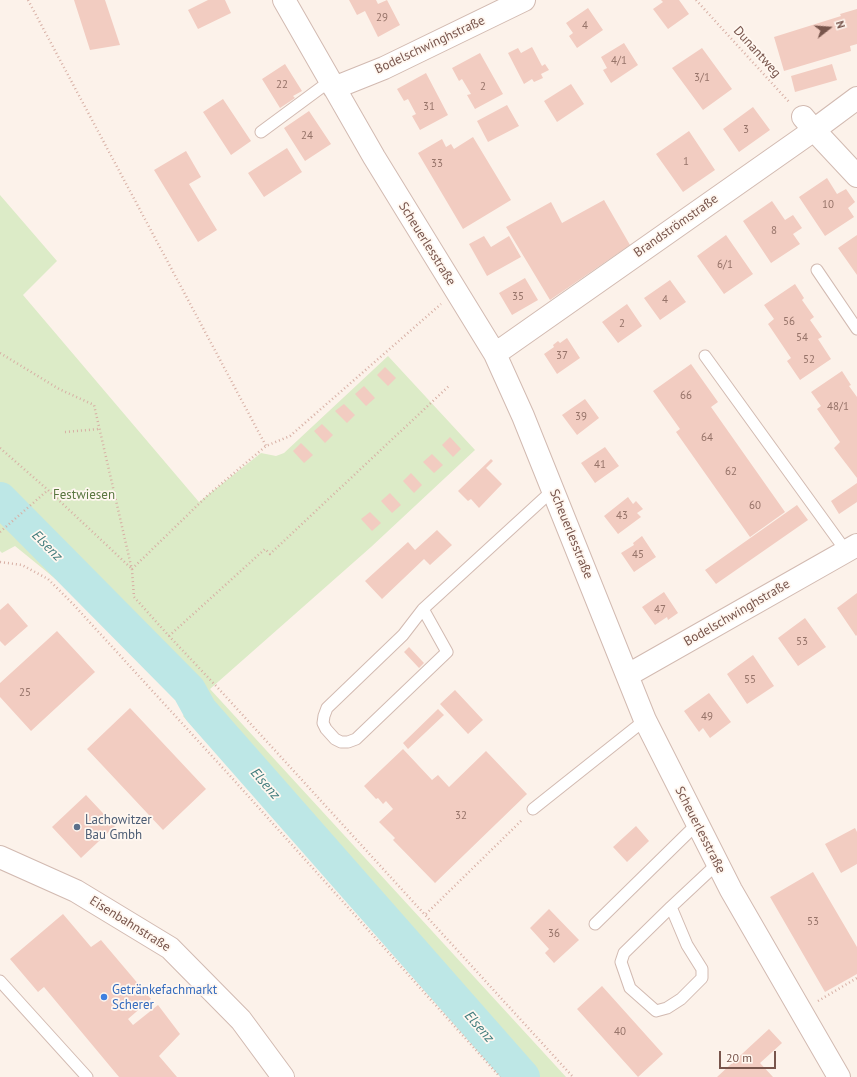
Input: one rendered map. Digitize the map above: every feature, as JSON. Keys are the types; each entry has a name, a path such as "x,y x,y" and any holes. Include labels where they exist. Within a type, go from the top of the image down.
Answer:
{"street":[{"name":"Scheuerlesstraße","path":"284,0 374,157 495,354 523,416 645,720 731,890 839,1077"},
{"name":"Bodelschwinghstraße","path":"332,84 384,68 524,0"},
{"name":"Brandströmstraße","path":"495,354 808,123 857,98"},
{"path":"808,123 857,176"},
{"name":"Bodelschwinghstraße","path":"628,675 851,548"},
{"name":"Eisenbahnstraße","path":"0,857 76,891 170,948 241,1020 283,1077"}],"lane":[{"path":"261,132 332,84"},
{"path":"817,270 857,329"},
{"name":"Bodelschwinghstraße","path":"704,356 851,548"},
{"path":"424,609 447,652 356,739 348,742 341,742 335,739 326,730 324,723 324,716 327,708 403,635 424,609 553,490"},
{"path":"533,809 645,720"},
{"path":"595,924 697,824"},
{"path":"671,907 687,945 702,970 702,978 681,999 667,1008 656,1011 630,988 621,962 624,953 671,907 717,864"},
{"path":"0,981 57,1042 87,1077"}],"path":[{"path":"28,0 266,446"},
{"name":"Dunantweg","path":"696,0 808,123"},
{"path":"132,570 200,502 266,446 290,436 456,290"},
{"path":"0,353 59,389 94,406 132,570 134,597 426,914 573,1077"},
{"path":"169,636 265,549 270,554 450,385"},
{"path":"65,432 99,429"},
{"path":"0,448 48,490 132,570"},
{"path":"0,532 48,490"},
{"path":"0,562 22,565 48,579 73,604 232,778 500,1077"},
{"path":"426,914 533,809"},
{"path":"801,1011 857,978"}],"green space":[{"name":"Festwiesen","path":"0,195 57,261 23,295 199,502 261,453 276,456 284,453 388,356 475,450 371,547 210,689 566,1077 504,1077 183,716 203,696 94,583 79,598 15,546 2,553 0,551"}],"building":[{"path":"74,0 105,0 120,45 90,50"},
{"path":"208,0 225,0 231,13 198,29 188,10"},
{"path":"349,0 376,0 378,4 387,0 400,25 378,37 365,11 357,15"},
{"path":"661,0 679,0 689,14 668,29 653,9 663,2"},
{"path":"588,8 603,30 577,48 569,36 573,33 566,23"},
{"path":"857,9 857,44 850,46 851,51 784,71 774,37 841,16 840,14"},
{"path":"624,43 638,65 611,83 603,70 607,68 601,57"},
{"path":"532,47 542,66 545,64 549,70 541,74 543,78 534,82 532,79 524,84 508,53 518,48 521,53"},
{"path":"702,48 732,89 703,110 672,68"},
{"path":"480,53 503,94 475,109 467,95 471,94 462,79 459,81 452,68"},
{"path":"285,64 302,91 293,96 295,98 280,108 262,79"},
{"path":"832,64 837,80 795,92 791,76"},
{"path":"426,73 448,115 420,130 412,116 416,114 408,99 404,101 397,89"},
{"path":"571,84 584,104 557,122 544,101"},
{"path":"223,99 251,141 231,155 203,112"},
{"path":"507,105 519,126 488,142 477,121"},
{"path":"753,107 770,130 739,152 723,129"},
{"path":"309,111 331,144 305,161 284,128"},
{"path":"689,131 715,170 683,192 656,154"},
{"path":"473,137 511,200 463,229 418,153 442,139 446,147 451,144 454,149"},
{"path":"287,148 302,172 264,197 248,173"},
{"path":"186,151 201,177 189,184 217,230 198,242 154,170"},
{"path":"827,178 837,194 846,189 855,202 848,208 854,217 825,236 799,197"},
{"path":"604,200 630,245 550,300 506,227 551,202 562,223"},
{"path":"772,201 785,220 793,215 802,228 793,234 800,244 771,263 743,221"},
{"path":"726,235 753,274 724,294 697,256"},
{"path":"857,235 857,275 838,248"},
{"path":"484,236 491,247 509,236 521,257 487,276 469,244"},
{"path":"525,278 538,300 512,315 499,293"},
{"path":"670,280 686,302 660,320 644,298"},
{"path":"795,284 804,298 802,300 814,317 810,320 822,337 818,339 831,359 800,380 787,361 791,358 768,324 774,319 764,305"},
{"path":"627,304 642,326 618,343 602,322"},
{"path":"567,338 580,358 557,374 544,354 554,347 553,345 558,341 560,343"},
{"path":"691,364 718,402 711,407 785,512 750,537 676,432 680,429 653,391"},
{"path":"385,367 396,378 388,386 377,375"},
{"path":"842,371 851,385 849,386 857,397 857,478 834,448 840,442 817,409 821,406 811,392"},
{"path":"364,386 375,398 366,406 355,394"},
{"path":"585,399 599,418 577,435 562,415"},
{"path":"344,404 355,415 347,423 335,411"},
{"path":"322,424 333,435 325,443 314,431"},
{"path":"450,437 461,449 453,457 442,445"},
{"path":"301,443 313,455 304,463 293,451"},
{"path":"605,447 619,466 595,483 581,463"},
{"path":"432,454 443,465 434,473 423,462"},
{"path":"491,459 493,461 486,468 502,484 479,508 471,499 468,501 458,491"},
{"path":"411,473 422,485 414,493 403,481"},
{"path":"857,483 857,502 839,514 831,501"},
{"path":"390,493 401,505 392,513 381,501"},
{"path":"628,497 633,504 636,501 643,509 637,513 641,517 618,534 604,516"},
{"path":"797,505 808,520 716,584 705,570"},
{"path":"370,512 381,523 372,531 361,519"},
{"path":"437,530 452,545 430,565 424,559 382,599 365,581 408,542 415,550"},
{"path":"642,536 656,557 634,572 621,553 634,545 633,543"},
{"path":"664,592 678,613 668,620 667,617 655,625 642,607"},
{"path":"857,593 857,635 856,636 837,608"},
{"path":"8,603 28,626 5,646 0,641 0,610"},
{"path":"805,618 826,647 798,666 778,638"},
{"path":"57,631 95,672 31,731 0,697 0,683"},
{"path":"409,647 424,663 419,668 404,652"},
{"path":"753,655 774,686 747,704 727,674"},
{"path":"455,690 483,720 468,734 440,704"},
{"path":"709,693 731,722 710,738 703,728 699,732 684,711"},
{"path":"130,708 206,789 163,830 87,749"},
{"path":"438,709 444,715 408,749 403,743"},
{"path":"403,749 432,780 438,775 449,787 486,751 527,794 435,883 393,840 395,838 379,822 393,809 386,801 383,804 378,798 376,799 364,786"},
{"path":"86,795 115,826 81,858 52,827"},
{"path":"636,826 649,841 627,862 613,847"},
{"path":"855,828 857,832 857,864 841,873 825,844"},
{"path":"813,872 857,947 857,974 825,992 770,897"},
{"path":"549,909 579,940 554,963 545,953 549,949 530,928"},
{"path":"63,914 91,947 101,940 151,999 128,1019 133,1025 158,1005 180,1034 159,1056 177,1077 119,1077 44,987 38,992 10,959"},
{"path":"602,986 663,1054 638,1077 577,1009"},
{"path":"769,1029 782,1043 760,1063 773,1077 717,1077"}],"waterway":[{"name":"Elsenz","path":"0,499 189,690 200,710 523,1077"}],"place":[{"name":"Lachowitzer Bau Gmbh","path":"77,827"},
{"name":"Getränkefachmarkt Scherer","path":"104,997"}]}
